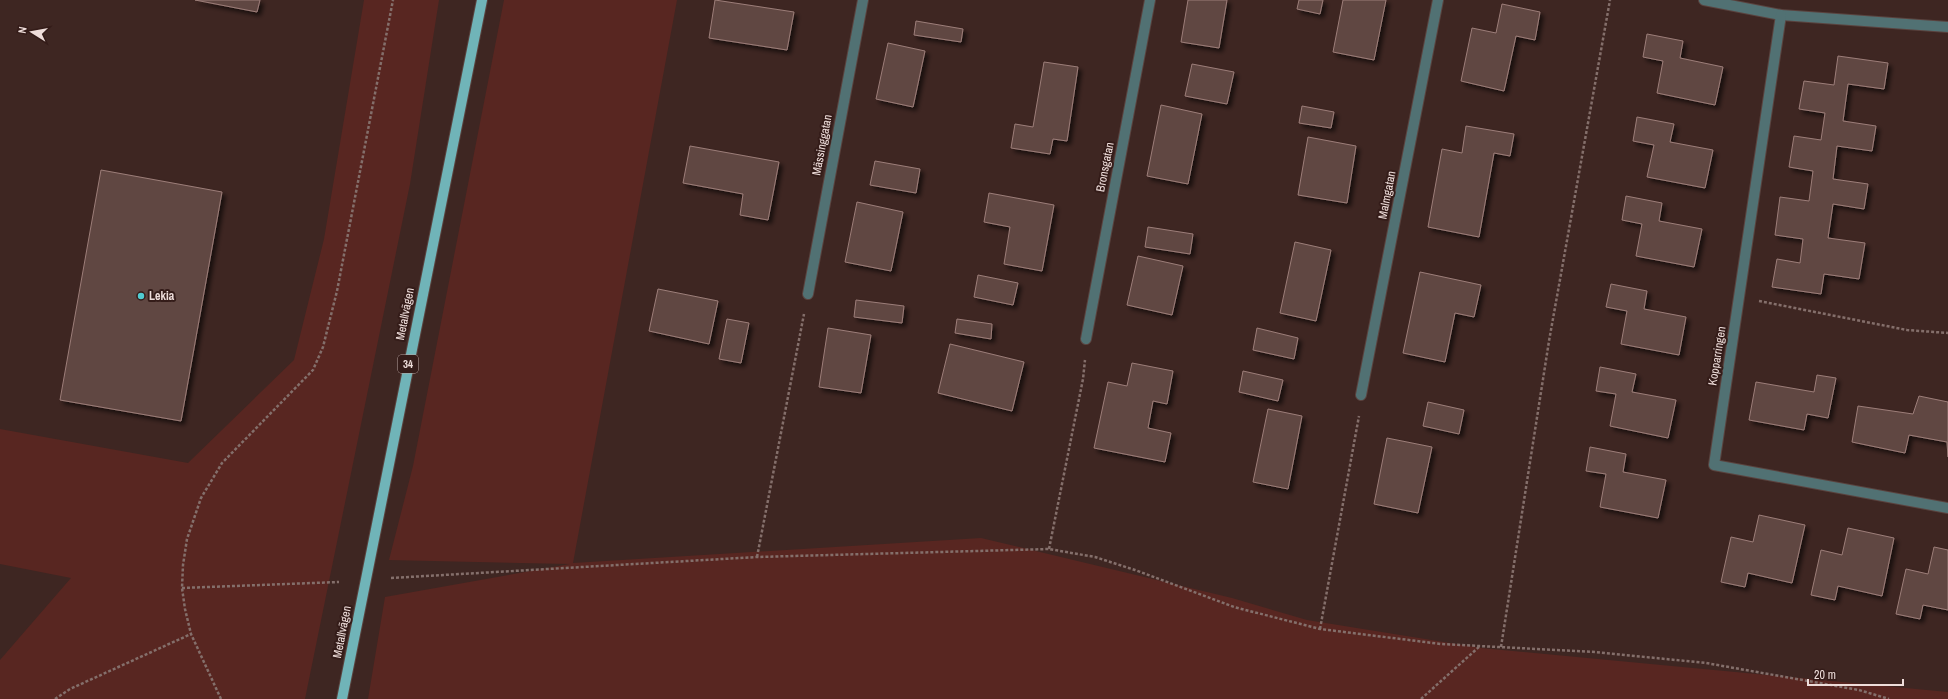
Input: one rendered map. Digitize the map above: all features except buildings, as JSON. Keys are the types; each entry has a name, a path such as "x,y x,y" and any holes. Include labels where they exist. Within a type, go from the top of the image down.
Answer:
{"main road":[{"name":"Metallvägen","path":"475,29 476,0"},
{"name":"Metallvägen","path":"342,699 482,0"}],"street":[{"name":"Mässinggatan","path":"808,294 863,0"},
{"name":"Bronsgatan","path":"1086,339 1150,0"},
{"name":"Malmgatan","path":"1361,395 1438,0"},
{"path":"1704,0 1781,16 1948,26"},
{"name":"Kopparringen","path":"1781,16 1714,465 1948,508"}],"path":[{"path":"221,699 191,634 182,588 183,565 187,539 201,498 222,463 313,370 323,347 337,291 393,0"},
{"path":"1500,647 1549,341 1610,0"},
{"path":"757,557 808,294"},
{"path":"1740,297 1906,330 1948,333"},
{"path":"1049,549 1083,379 1086,339"},
{"path":"1320,629 1356,433 1361,395"},
{"path":"391,578 757,557 1049,549 1095,557 1135,570 1234,607 1320,629 1441,644 1595,652 1706,663 1859,690 1889,699"},
{"path":"182,588 339,582"},
{"path":"55,699 70,689 191,634"},
{"path":"1421,699 1481,646"}],"shaded area":[{"path":"364,0 439,0 410,184 305,699 0,699 0,660 71,578 0,564 0,429 188,463 294,360 324,239"},
{"path":"504,0 677,0 573,563 981,538 1232,598 1307,620 1481,648 1948,692 1948,699 368,699 385,597 570,564 389,560 413,466"}],"place":[{"name":"Lekia","path":"141,296"}]}
